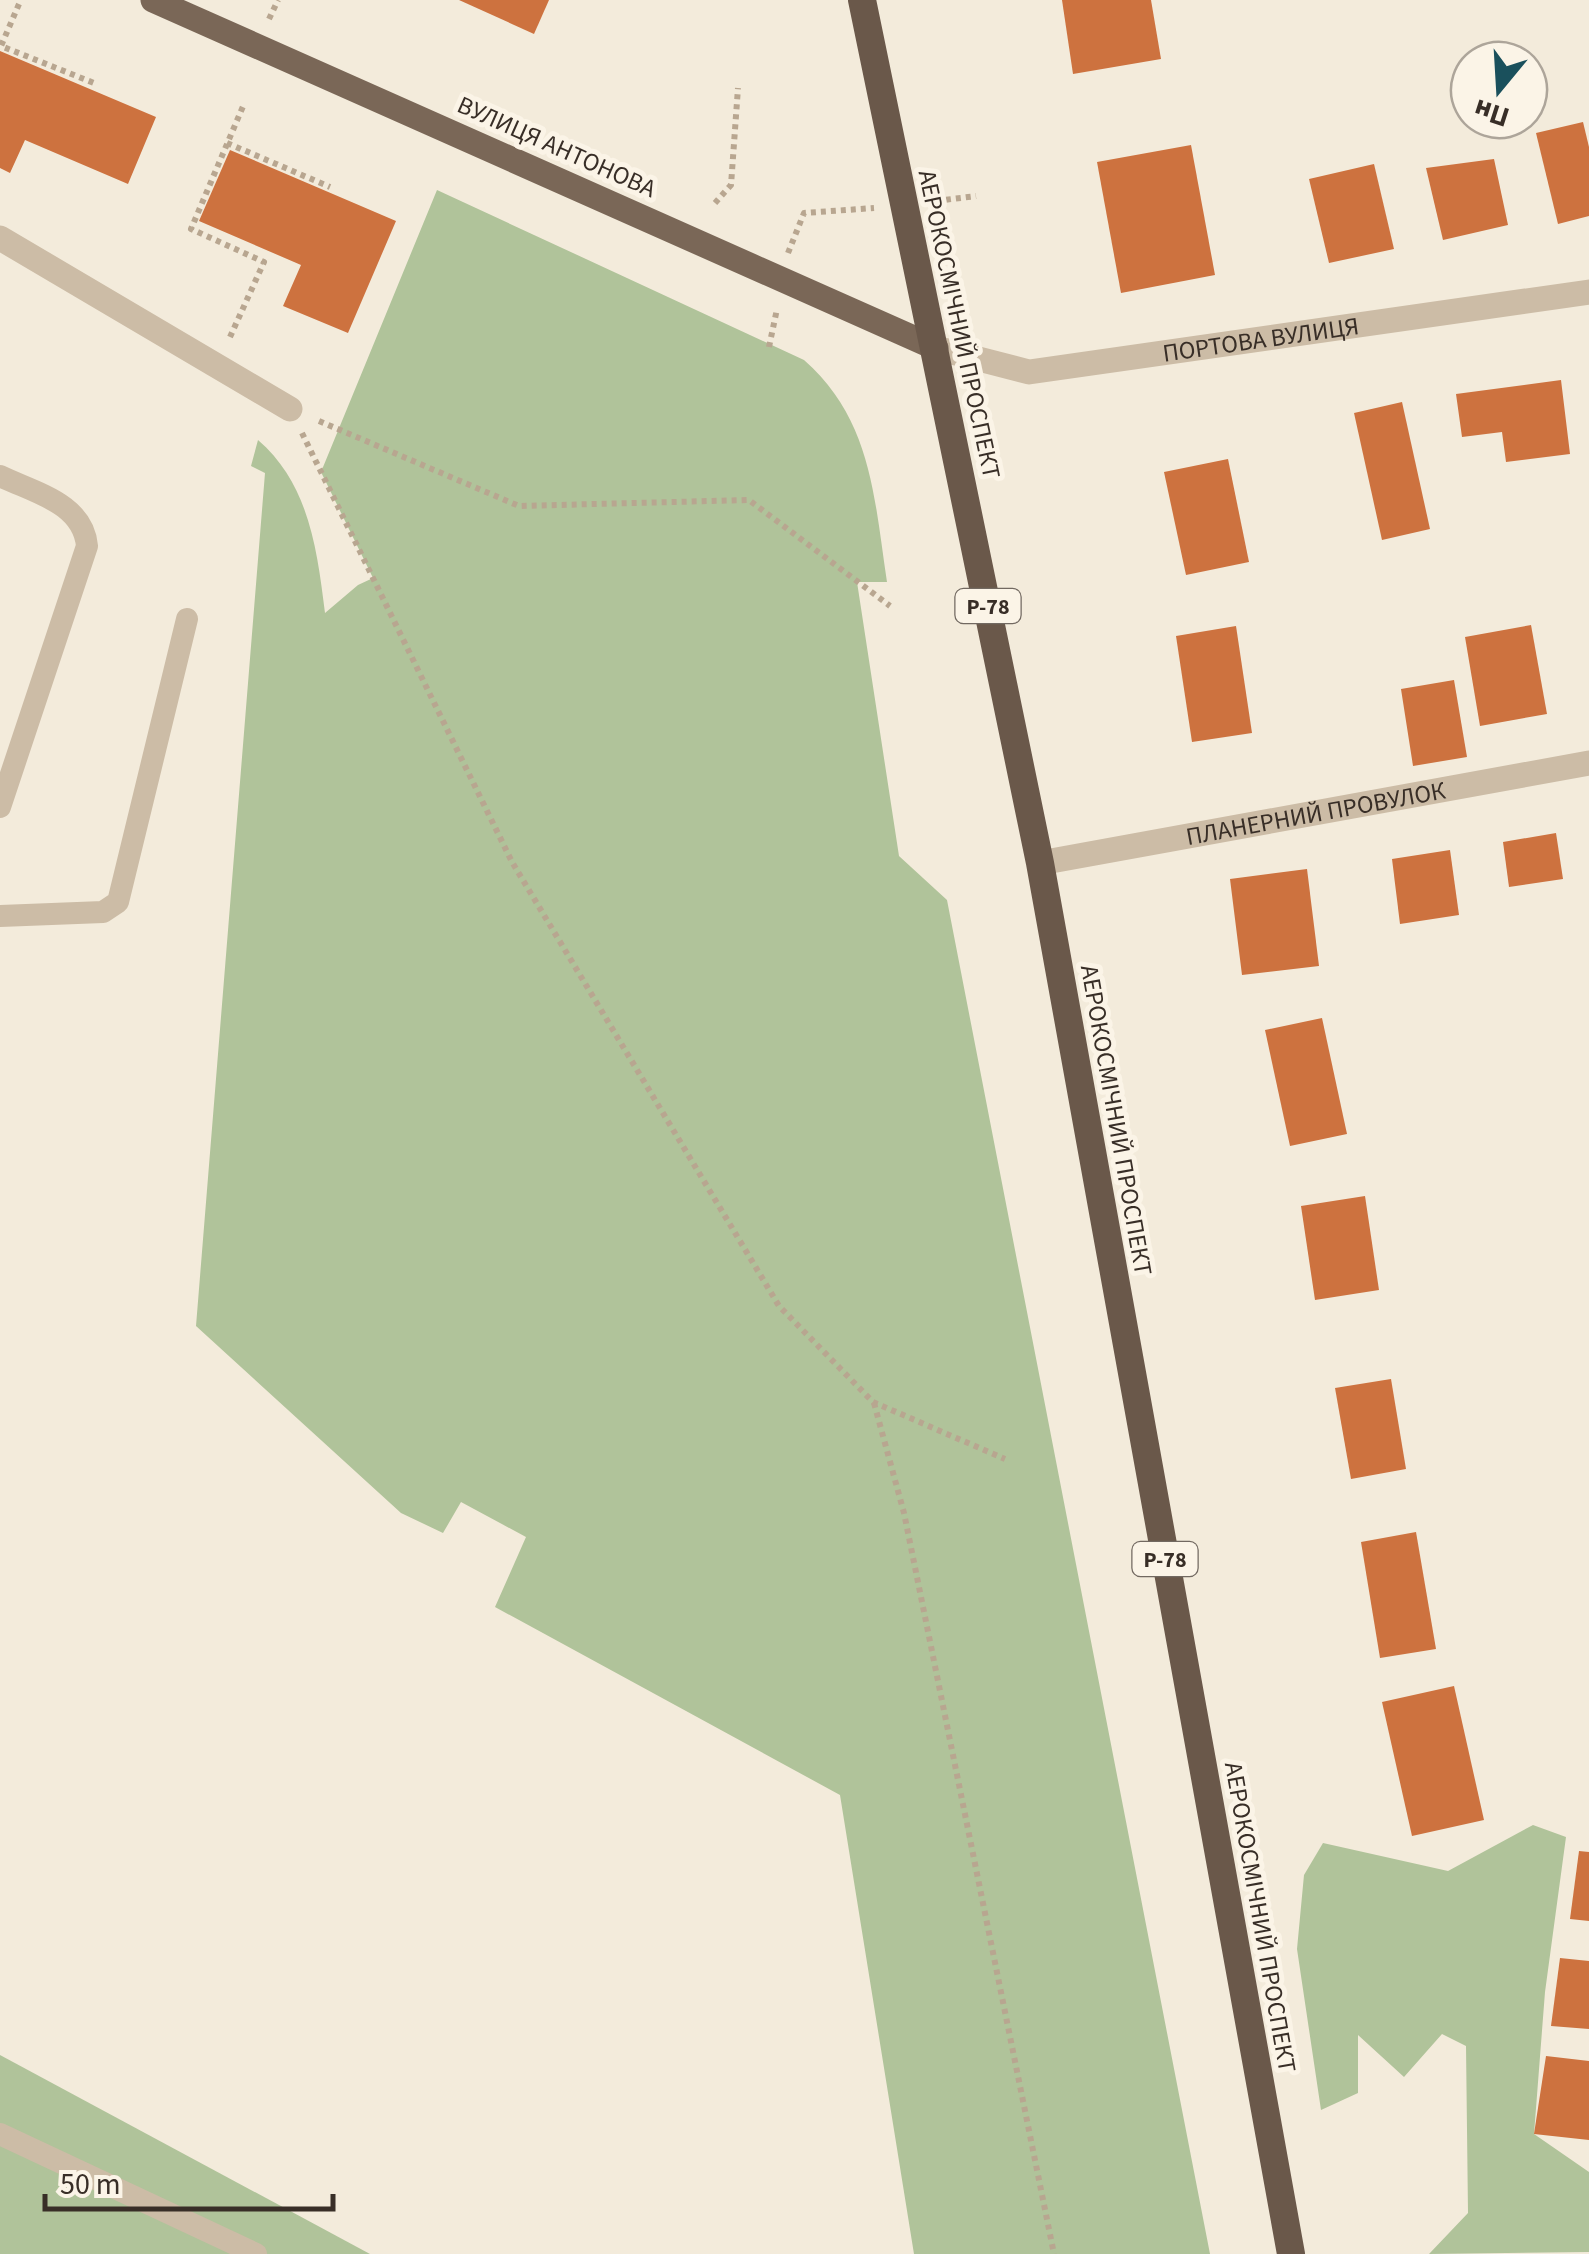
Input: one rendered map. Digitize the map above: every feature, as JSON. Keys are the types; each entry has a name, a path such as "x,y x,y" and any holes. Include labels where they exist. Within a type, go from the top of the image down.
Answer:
{"highway":[{"name":"АЕРОКОСМІЧНИЙ ПРОСПЕКТ","path":"862,0 1040,864 1291,2254"}],"main road":[{"name":"ВУЛИЦЯ АНТОНОВА","path":"153,0 936,348"}],"street":[{"path":"0,238 290,409"},
{"name":"ПОРТОВА ВУЛИЦЯ","path":"936,348 1029,372 1589,292"},
{"name":"ПЛАНЕРНИЙ ПРОВУЛОК","path":"1040,864 1589,763"}],"lane":[{"path":"0,807 87,546 85,526 70,509 1,479"},
{"path":"0,916 104,912 118,902 187,619"},
{"path":"0,2134 256,2254"}],"path":[{"path":"270,19 278,0"},
{"path":"20,4 1,46 94,84"},
{"path":"715,203 731,185 738,88"},
{"path":"217,366 264,262 191,229 244,104"},
{"path":"227,143 330,187"},
{"path":"290,409 519,506 749,500 890,606"},
{"path":"290,409 512,862 778,1306 873,1402 1005,1459"},
{"path":"873,1402 908,1533 1054,2254"}],"green space":[{"path":"437,190 804,360 827,383 857,434 873,490 887,582 857,582 899,856 947,900 1210,2254 914,2254 840,1795 495,1607 526,1537 461,1502 443,1533 401,1513 196,1326 265,473 251,466 258,440 275,457 300,497 314,542 325,613 358,585 373,578 321,472"},
{"path":"1533,1825 1566,1837 1545,1992 1534,2134 1589,2172 1589,2252 1429,2254 1468,2213 1466,2046 1442,2034 1404,2077 1358,2035 1358,2093 1321,2110 1297,1949 1304,1875 1323,1843 1448,1871"},
{"path":"0,2055 370,2254 0,2254"}],"building":[{"path":"459,0 549,0 534,34"},
{"path":"1062,0 1151,0 1161,59 1073,74"},
{"path":"0,51 156,117 128,184 25,140 10,173 0,168"},
{"path":"1583,122 1589,147 1589,216 1558,224 1538,140 1549,140 1549,130"},
{"path":"1191,145 1215,275 1121,293 1097,162"},
{"path":"230,150 396,221 348,333 283,306 301,265 199,221"},
{"path":"1494,159 1508,225 1443,240 1426,168"},
{"path":"1374,164 1394,249 1329,263 1309,179"},
{"path":"1561,380 1570,454 1506,462 1502,432 1462,437 1456,394"},
{"path":"1402,402 1430,529 1382,540 1354,413"},
{"path":"1228,459 1249,562 1186,575 1164,472"},
{"path":"1531,625 1547,714 1480,726 1465,637"},
{"path":"1236,626 1252,733 1192,742 1176,636"},
{"path":"1454,680 1467,757 1413,766 1401,689"},
{"path":"1556,833 1563,879 1509,887 1503,842"},
{"path":"1450,850 1459,915 1400,924 1392,859"},
{"path":"1307,869 1319,966 1242,975 1230,879"},
{"path":"1322,1018 1347,1134 1290,1146 1265,1030"},
{"path":"1365,1196 1379,1290 1315,1300 1301,1206"},
{"path":"1391,1379 1406,1469 1351,1479 1335,1388"},
{"path":"1416,1532 1436,1649 1380,1658 1361,1542"},
{"path":"1454,1686 1484,1820 1412,1836 1382,1702"},
{"path":"1579,1851 1589,1852 1589,1921 1570,1919"},
{"path":"1560,1958 1589,1961 1589,2029 1551,2026"},
{"path":"1546,2056 1589,2061 1589,2140 1534,2134"}]}
